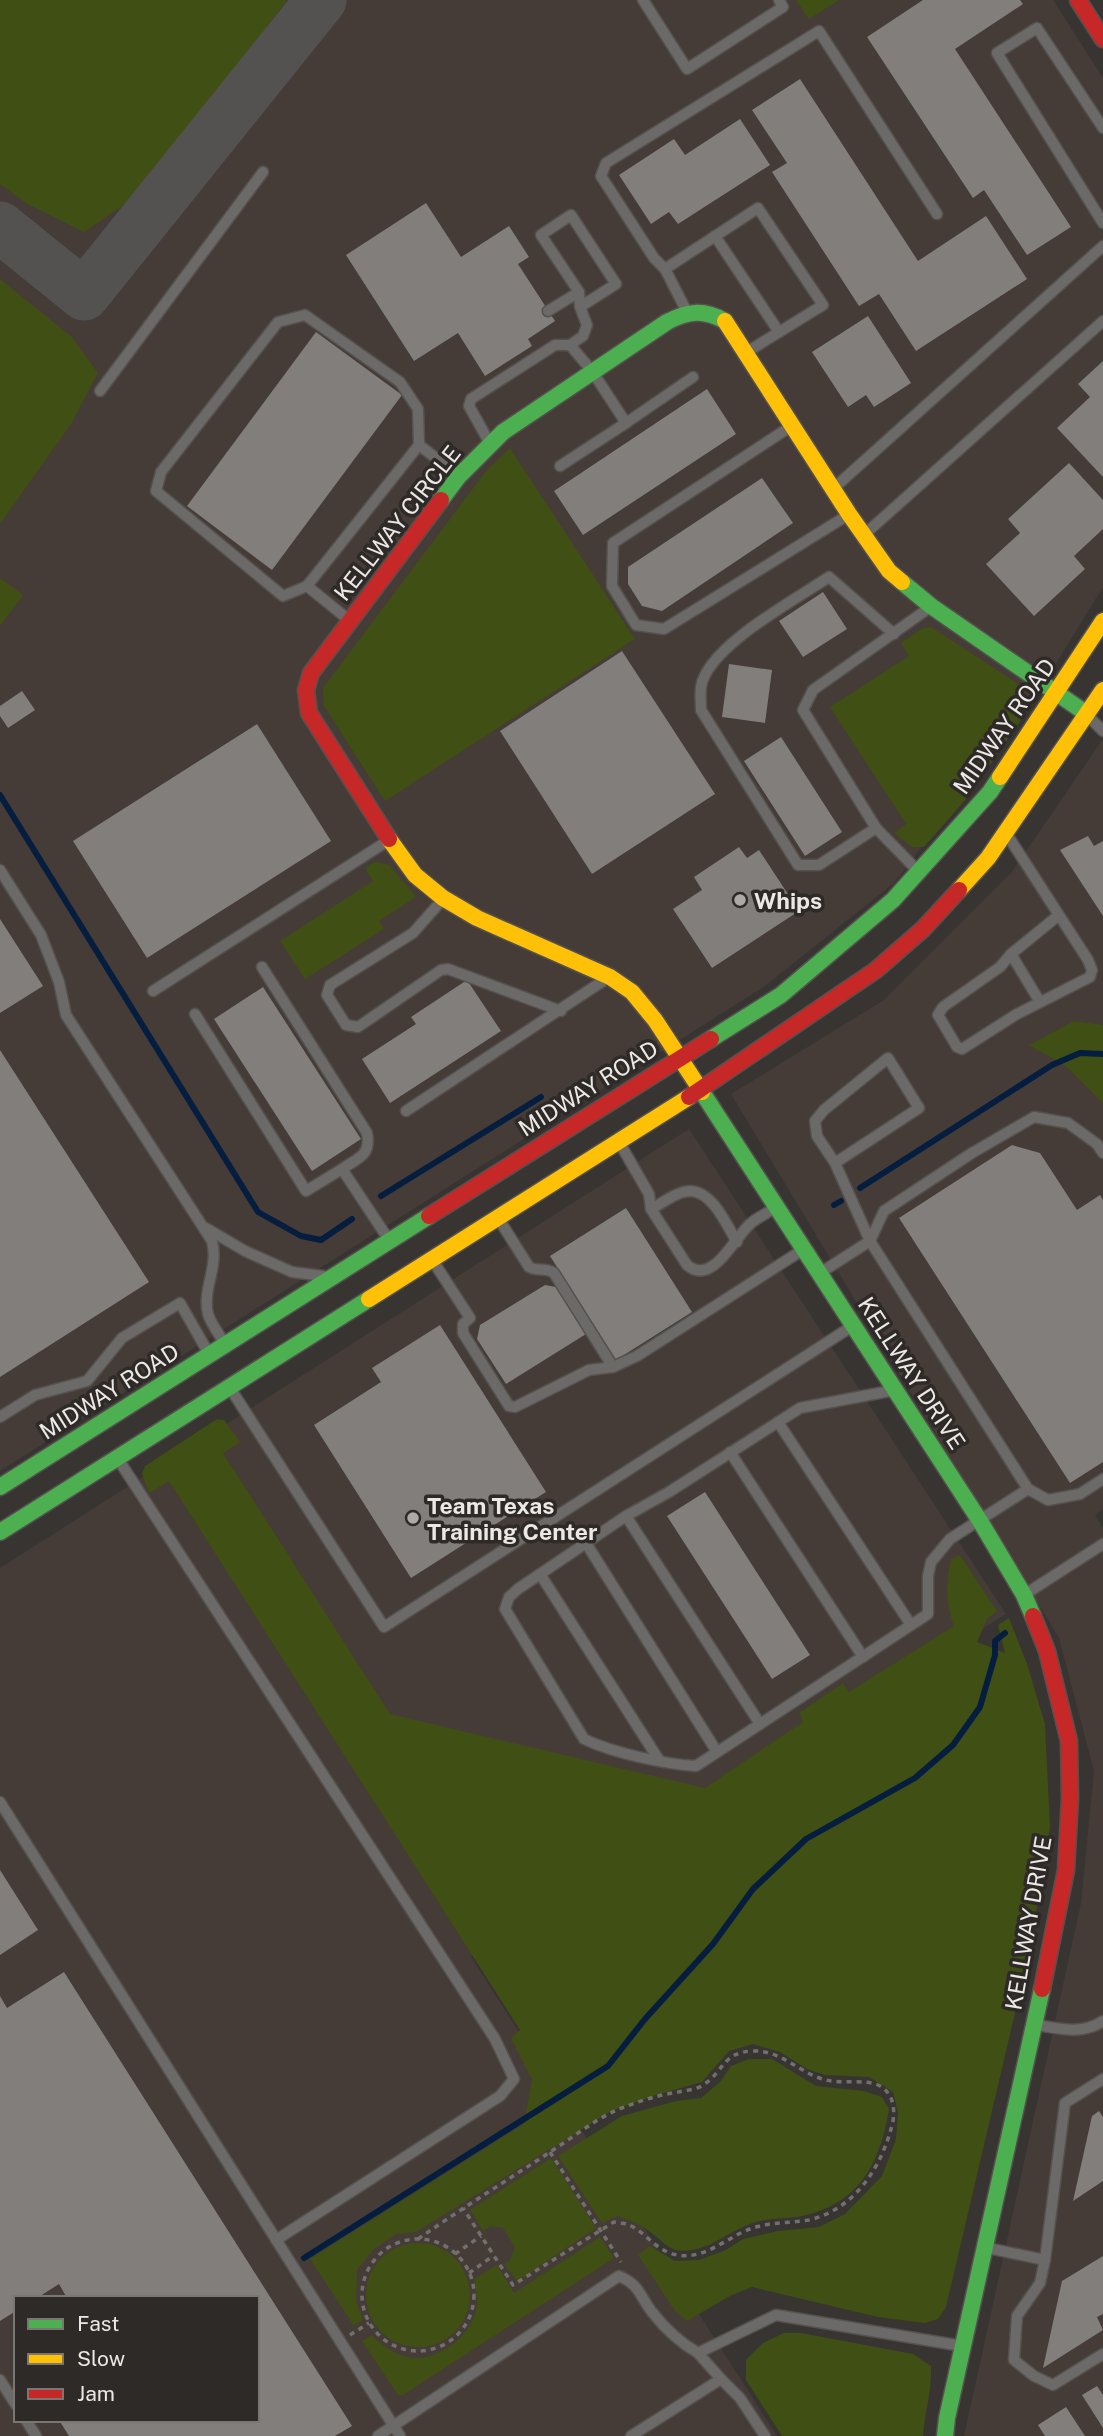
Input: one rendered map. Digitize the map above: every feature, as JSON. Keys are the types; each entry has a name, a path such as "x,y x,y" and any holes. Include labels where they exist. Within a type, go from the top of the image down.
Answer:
{"street":[{"path":"1078,0 1103,39"},
{"path":"687,312 710,312 725,321 849,514 890,571 931,606 1087,714"},
{"name":"KELLWAY CIRCLE","path":"687,312 592,371 503,432 459,476 311,673 306,690 309,713 415,875 443,898 477,918 610,977 632,992 655,1020 701,1090"},
{"name":"MIDWAY ROAD","path":"0,1532 117,1458 220,1371 225,1345 780,995 893,900 990,792 1103,621"},
{"name":"MIDWAY ROAD","path":"0,1487 432,1260 701,1090 876,970 923,929 988,858 1103,690"},
{"name":"KELLWAY DRIVE","path":"701,1090 980,1521 1024,1595 1047,1651 1060,1697 1069,1753 1070,1798 1066,1870 962,2346 945,2436"}],"lane":[{"path":"643,0 687,69 783,7 779,0"},
{"path":"1103,128 1038,28 997,53 1103,223"},
{"path":"687,312 664,269 654,258 601,176 606,163 819,32 937,215"},
{"path":"100,391 263,172"},
{"path":"664,269 758,208 823,305 746,353"},
{"path":"491,444 469,407 471,399 555,345 570,345 583,336 587,325 580,307 579,292 541,235 571,215 616,284 580,307"},
{"path":"715,236 779,332"},
{"path":"834,488 1103,246"},
{"path":"548,311 579,292"},
{"path":"305,315 400,382 418,408 419,445 307,586 283,596 156,491 161,472 278,322 305,315"},
{"path":"865,535 1103,321"},
{"path":"570,345 592,371 626,423"},
{"path":"560,466 693,377"},
{"path":"793,425 613,543 612,586 624,606 636,625 664,629 849,514"},
{"path":"419,445 459,476"},
{"path":"876,828 819,865 798,865 701,710 701,685 712,666 736,638 829,578 894,634"},
{"path":"307,586 350,620"},
{"path":"919,871 876,828 803,710 813,690 931,606"},
{"path":"1087,714 1103,731"},
{"path":"1006,832 1059,915 1091,970 1090,977 1017,1014 962,1049 957,1047 938,1016 943,1007 1000,967 1011,954 1059,915"},
{"path":"153,991 389,839"},
{"path":"0,870 41,935 59,982 65,1015 212,1241 216,1256 206,1301 208,1316 225,1345"},
{"path":"443,898 413,933 330,985 327,995 346,1025 358,1027 441,970 448,969 561,1011"},
{"path":"1011,954 1040,1002"},
{"path":"195,1014 306,1191 365,1154 369,1146 367,1133 262,967"},
{"path":"406,1111 610,977"},
{"path":"835,1163 919,1108 888,1058 824,1110 815,1121 817,1136 835,1163 870,1241 1028,1489 1048,1500 1080,1494 1103,1479"},
{"path":"820,1273 870,1241 884,1211 972,1153 1034,1117 1068,1123 1097,1144 1103,1153"},
{"path":"619,1142 649,1194 651,1209 687,1265 694,1271 702,1271 726,1256 748,1225 777,1207"},
{"path":"342,1169 389,1240"},
{"path":"651,1209 678,1194 690,1191 700,1193 709,1199 737,1242"},
{"path":"499,1219 529,1267 534,1270 546,1268 554,1273 612,1367"},
{"path":"203,1226 245,1251 292,1272 331,1277"},
{"path":"432,1260 470,1319 463,1324 463,1333 509,1406 520,1406 589,1370 612,1367 636,1356 804,1249"},
{"path":"0,1417 35,1395 87,1381 122,1338 180,1303 220,1371 384,1627 854,1325"},
{"path":"896,1390 800,1408 669,1492 626,1516 509,1597 505,1609 584,1739 596,1745 696,1766 928,1614 928,1576 932,1562 950,1539 1028,1489"},
{"path":"778,1422 911,1625"},
{"path":"730,1452 863,1657"},
{"path":"117,1458 491,2033 514,2079 500,2096 276,2240"},
{"path":"626,1516 760,1724"},
{"path":"586,1543 717,1752"},
{"path":"1024,1595 1103,1544"},
{"path":"540,1574 659,1760"},
{"path":"0,1802 400,2436"},
{"path":"1034,2025 1077,2031 1103,2021"},
{"path":"1103,2079 1065,2104 1045,2260 1040,2283 1017,2316 1014,2360 1034,2376 1054,2385 1103,2354"},
{"path":"984,2247 1045,2260"},
{"path":"378,2436 619,2276 633,2282 651,2311 677,2340 698,2353 740,2398 765,2436"},
{"path":"698,2353 776,2315 962,2346"},
{"path":"631,2436 721,2379"},
{"path":"0,2380 14,2402"}],"path":[{"path":"418,2239 463,2208 616,2110 703,2086 733,2055 753,2051 776,2055 825,2080 877,2084 888,2092 893,2102 894,2115 888,2141 877,2167 860,2189 837,2209 812,2219 757,2227 695,2255 679,2255 665,2251 631,2225 614,2222 513,2285 463,2208"},
{"path":"550,2152 633,2282"},
{"path":"455,2254 481,2236"},
{"path":"418,2239 431,2241 455,2254 469,2273 473,2289 470,2314 457,2336 443,2346 427,2351 410,2351 394,2346 379,2336 369,2323 363,2307 362,2291 366,2274 374,2260 386,2249 401,2242 418,2239"},
{"path":"469,2273 493,2255"},
{"path":"340,2341 369,2323"}],"shaded area":[{"path":"0,0 1053,0 1103,78 1103,587 1025,714 894,883 765,986 0,1471"},
{"path":"1103,739 1103,1509 1095,1515 1103,1528 1103,2436 964,2436 1081,1903 1094,1771 1059,1638 731,1094 884,1000 1011,873"},
{"path":"689,1129 1006,1614 471,1957 777,2436 0,2436 0,1568"}],"green space":[{"path":"0,0 287,0 144,191 84,232 26,203 0,184"},
{"path":"796,0 839,0 809,19"},
{"path":"0,279 72,337 98,373 71,424 0,524"},
{"path":"510,448 635,639 385,801 324,706 323,688 486,471"},
{"path":"0,578 23,595 0,626"},
{"path":"931,627 1020,685 1029,700 1025,714 967,798 924,847 912,847 894,833 906,824 830,707 909,656 901,643 923,628"},
{"path":"375,862 389,865 416,897 379,921 384,929 305,979 280,941 373,881 366,870 367,866"},
{"path":"1074,1021 1103,1025 1103,1103 1066,1066 1029,1045"},
{"path":"217,1419 224,1420 240,1442 223,1453 390,1714 705,1788 803,1722 799,1713 843,1683 849,1692 954,1626 947,1585 951,1559 960,1555 997,1611 987,1619 977,1642 1005,1653 998,1625 1009,1618 1027,1664 1045,1724 1050,1827 1030,1949 946,2307 938,2319 925,2323 878,2317 752,2287 730,2296 687,2321 675,2311 638,2255 650,2246 675,2261 699,2260 726,2250 743,2239 778,2231 819,2227 845,2214 882,2176 896,2139 898,2113 893,2092 869,2077 825,2075 807,2069 780,2052 753,2044 729,2051 702,2082 611,2111 416,2232 396,2234 374,2249 357,2270 356,2300 363,2320 354,2326 310,2259 524,2124 532,2080 511,2038 520,2030 169,1481 149,1493 142,1474 145,1466"},
{"path":"749,2059 772,2059 816,2086 864,2091 882,2097 889,2109 879,2148 872,2165 851,2193 818,2211 797,2217 756,2222 705,2246 686,2251 673,2249 642,2227 617,2216 602,2223 558,2156 622,2116 676,2101 701,2098 720,2082 731,2066"},
{"path":"551,2158 596,2228 517,2281 504,2264 510,2260 515,2248 503,2228 491,2226 483,2231 470,2210"},
{"path":"600,2237 614,2258 403,2395 398,2395 362,2341 372,2335 402,2356 414,2358 436,2354 455,2342 470,2326 477,2306 474,2279 497,2265 514,2293"},
{"path":"418,2243 438,2247 455,2258 466,2275 470,2295 466,2315 455,2332 438,2343 418,2347 398,2343 381,2332 370,2315 366,2295 370,2275 381,2258 398,2247"},
{"path":"784,2333 801,2333 913,2354 931,2366 923,2436 782,2436 746,2380 746,2360 763,2343"}],"building":[{"path":"923,0 1020,0 1023,4 955,49 1071,227 1027,255 984,190 973,198 867,37"},
{"path":"800,79 918,261 986,216 1027,279 916,351 879,294 859,306 772,172 787,163 752,110"},
{"path":"740,119 770,165 678,224 669,212 651,224 619,175 674,139 685,155"},
{"path":"426,203 461,257 509,226 529,257 518,264 555,321 528,339 532,346 485,376 458,333 414,361 346,255"},
{"path":"868,316 911,383 874,407 866,395 848,407 812,352"},
{"path":"316,332 402,395 272,570 187,506"},
{"path":"1103,361 1103,477 1057,428 1090,397 1078,384"},
{"path":"707,389 736,434 583,535 554,491"},
{"path":"1069,463 1103,500 1103,529 1074,556 1085,569 1034,616 986,564 1020,533 1008,519"},
{"path":"762,478 793,523 662,611 642,606 628,584 628,567"},
{"path":"823,592 847,629 803,657 779,621"},
{"path":"622,651 715,794 592,874 500,731"},
{"path":"729,664 772,670 765,723 722,717"},
{"path":"22,691 35,710 8,728 0,716 0,706"},
{"path":"257,724 331,841 147,958 73,841"},
{"path":"781,737 842,832 805,856 744,761"},
{"path":"1088,836 1094,846 1103,841 1103,916 1060,850"},
{"path":"739,847 747,858 759,850 799,911 712,968 673,909 702,890 694,877"},
{"path":"0,919 43,986 0,1013"},
{"path":"467,980 501,1031 390,1103 362,1059 416,1024 411,1017"},
{"path":"263,987 361,1139 312,1171 214,1019"},
{"path":"0,1050 149,1282 0,1377"},
{"path":"1012,1145 1040,1153 1077,1210 1100,1195 1103,1200 1103,1462 1070,1483 899,1218"},
{"path":"626,1208 692,1312 616,1360 550,1256"},
{"path":"545,1285 556,1287 586,1334 506,1384 477,1339 480,1325"},
{"path":"440,1325 546,1492 411,1578 314,1425 381,1382 372,1368"},
{"path":"705,1492 810,1655 772,1679 667,1516"},
{"path":"0,1870 38,1930 0,1955"},
{"path":"64,1972 352,2426 335,2436 69,2436 60,2422 259,2422 259,2296 66,2296 59,2284 40,2296 14,2296 14,2312 0,2321 0,1996 7,2008"},
{"path":"1099,2111 1103,2117 1103,2181 1073,2201 1092,2116"},
{"path":"1103,2256 1103,2314 1097,2317 1103,2330 1043,2368 1062,2281"},
{"path":"1097,2386 1103,2395 1103,2428 1082,2395"},
{"path":"1066,2407 1085,2436 1045,2436 1038,2425"}],"waterway":[{"path":"0,795 258,1212 301,1236 321,1240 352,1219"},
{"path":"860,1188 1052,1065 1080,1053 1103,1054"},
{"path":"381,1196 541,1097"},
{"path":"834,1205 841,1201"},
{"path":"304,2258 608,2066 645,2019 713,1944 753,1889 806,1839 915,1778 953,1745 980,1707 995,1655 995,1641 1005,1633"}],"taxiway":[{"path":"0,227 84,295 321,0"}],"traffic: fast":[{"path":"441,500 459,476 503,432 667,322 696,313 725,321"},
{"path":"902,582 931,606 1087,714"},
{"path":"711,1039 781,995 893,900 990,792 1000,777"},
{"path":"702,1092 980,1521 1024,1595 1033,1616"},
{"path":"0,1487 429,1216"},
{"path":"0,1532 369,1299"},
{"path":"945,2436 1042,1989"}],"traffic: slow":[{"path":"725,321 849,514 889,571 902,582"},
{"path":"1000,777 1103,621"},
{"path":"959,890 988,858 1103,690"},
{"path":"389,839 415,875 443,898 477,918 610,977 632,992 655,1020 702,1092"},
{"path":"369,1299 689,1097"}],"traffic: jam":[{"path":"1078,0 1103,39"},
{"path":"389,839 309,713 306,690 311,673 441,500"},
{"path":"689,1097 876,970 923,929 959,890"},
{"path":"429,1216 711,1039"},
{"path":"1033,1616 1047,1651 1069,1741 1070,1798 1066,1870 1042,1989"}],"place":[{"name":"Whips","path":"740,900"},
{"name":"Team Texas Training Center","path":"413,1518"}]}
